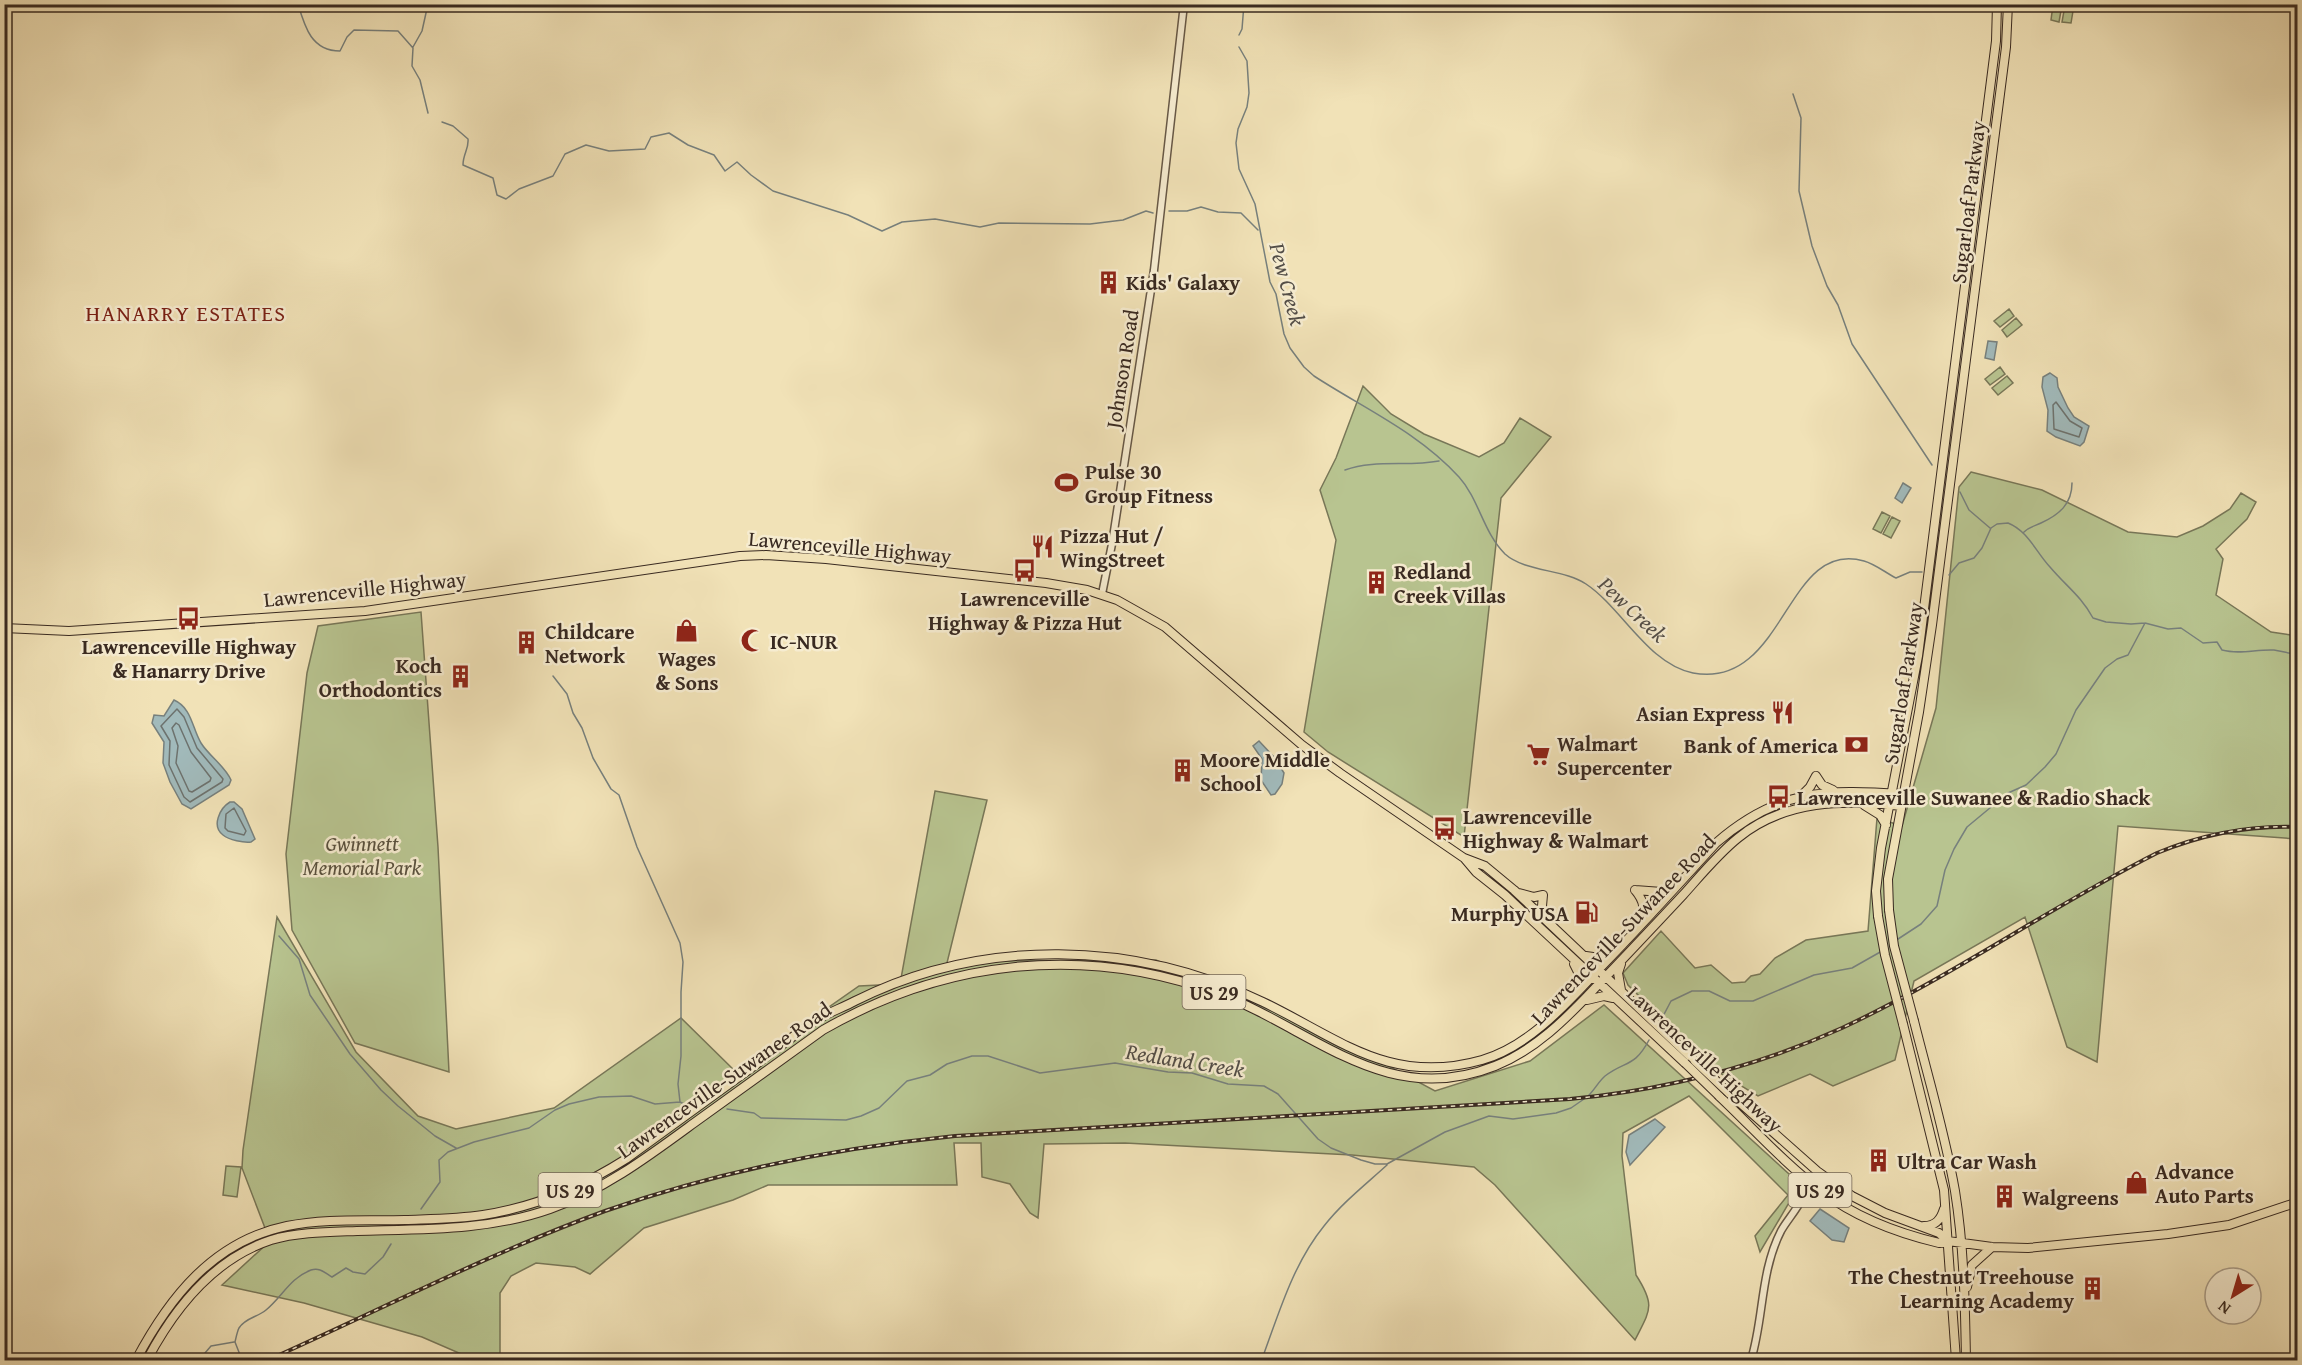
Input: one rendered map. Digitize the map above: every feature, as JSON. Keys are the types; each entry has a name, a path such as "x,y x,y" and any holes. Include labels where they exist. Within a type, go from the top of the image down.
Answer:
{"main road":[{"name":"Sugarloaf Parkway","path":"1956,1360 1945,1207 1935,1149 1885,955 1878,916 1877,879 1918,656 1996,41 1997,4"},
{"name":"Sugarloaf Parkway","path":"1966,1360 1962,1244 1950,1165 1894,946 1888,910 1888,879 1930,645 2006,47 2008,4"},
{"name":"Lawrenceville Highway","path":"4,628 69,631 355,612 749,555 826,559 1046,583 1102,594 1136,608 1165,627 1302,745 1464,858 1485,866 1584,955 1729,1093 1817,1171 1869,1205 1939,1233 1948,1241"},
{"path":"1800,796 1810,787 1816,776 1822,785 1837,791"},
{"path":"1800,796 1837,791 1903,794"},
{"name":"Lawrenceville-Suwanee Road","path":"136,1360 165,1312 194,1276 219,1255 248,1238 288,1226 316,1223 483,1215 558,1196 626,1159 816,1020 871,993 915,975 974,961 1057,954 1124,958 1162,965 1233,988 1358,1052 1386,1063 1441,1068 1486,1059 1522,1040 1578,991 1716,843 1732,829 1755,813 1800,796"},
{"name":"Lawrenceville-Suwanee Road","path":"147,1360 171,1321 195,1290 215,1270 249,1249 272,1240 312,1233 471,1227 516,1219 551,1209 599,1188 646,1158 823,1030 851,1014 919,986 974,972 1068,964 1102,966 1160,976 1216,993 1267,1014 1345,1058 1388,1074 1427,1079 1466,1075 1494,1067 1531,1047 1582,1002 1725,849 1751,828 1799,807 1839,802 1901,806"},
{"path":"1860,803 1880,815 1886,825"},
{"name":"Lawrenceville Highway","path":"1464,858 1476,872 1505,895 1820,1190 1858,1214 1881,1224 1939,1243 1948,1241 1992,1248 2040,1248 2229,1225 2266,1215 2298,1202"},
{"path":"1639,927 1644,910 1643,900 1635,890 1662,892 1677,886"},
{"path":"1514,890 1523,896 1543,895 1544,915 1547,921"},
{"path":"1584,955 1600,958 1618,950"},
{"path":"1571,957 1580,976 1578,991"},
{"path":"1621,991 1618,973 1622,961"},
{"path":"1160,976 1162,965"},
{"path":"1582,1002 1597,997 1614,998"},
{"path":"1306,1036 1310,1027"},
{"path":"1464,1064 1466,1075"},
{"path":"1917,1226 1933,1226 1942,1217 1945,1207"},
{"path":"1965,1295 1972,1266 1992,1248"}],"street":[{"name":"Johnson Road","path":"1102,594 1112,544 1154,270 1184,4"},
{"path":"1751,1360 1760,1326 1766,1270 1781,1231 1802,1199 1806,1183 1803,1175"},
{"path":"1802,1199 1820,1190"}],"green space":[{"path":"2053,5 2062,5 2059,22 2051,20"},
{"path":"2065,5 2074,5 2071,23 2062,22"},
{"path":"2009,309 2014,316 2000,327 1994,321"},
{"path":"2016,318 2022,325 2007,337 2002,330"},
{"path":"2000,367 2005,374 1990,385 1985,379"},
{"path":"2007,376 2013,383 1998,395 1992,388"},
{"path":"1363,386 1391,414 1424,434 1479,457 1504,443 1520,418 1551,437 1501,498 1464,837 1328,752 1304,732 1336,540 1320,490 1336,458"},
{"path":"1971,472 2042,490 2128,532 2177,537 2203,526 2230,509 2241,493 2256,502 2247,519 2216,549 2223,559 2216,595 2271,632 2297,636 2297,839 2118,826 2097,1062 2067,1047 2025,917 1914,981 1895,1060 1833,1086 1810,1074 1758,1096 1713,1069 1628,985 1623,973 1661,931 1695,968 1711,965 1732,983 1745,982 1751,976 1760,974 1775,958 1806,940 1868,931 1877,818 1902,826 1936,708 1959,487"},
{"path":"1882,512 1890,516 1881,533 1873,529"},
{"path":"1892,517 1900,521 1891,538 1883,534"},
{"name":"Gwinnett Memorial Park","path":"421,612 438,847 449,1072 355,1043 292,930 286,854 307,673 318,626"},
{"path":"935,791 987,800 945,971 983,961 1156,960 1329,1034 1435,1091 1530,1061 1604,1005 1800,1184 1760,1252 1755,1236 1788,1195 1689,1096 1623,1133 1622,1156 1636,1275 1646,1294 1649,1308 1635,1340 1495,1185 1474,1167 1352,1155 1125,1143 1044,1144 1038,1218 1030,1213 1010,1184 982,1177 981,1143 954,1143 957,1185 768,1185 733,1200 644,1228 590,1274 575,1267 536,1263 511,1276 500,1293 500,1360 475,1360 422,1337 304,1303 222,1285 270,1241 242,1168 277,917 356,1052 418,1116 456,1129 554,1108 681,1018 736,1072 859,986 900,984"},
{"path":"226,1166 241,1167 237,1197 223,1195"}],"water":[{"path":"1988,341 1997,342 1994,360 1985,358"},
{"path":"2050,373 2057,378 2058,387 2074,417 2089,426 2084,442 2080,446 2047,431 2048,410 2042,387 2043,377"},
{"path":"1903,483 1911,488 1902,503 1895,498"},
{"path":"174,700 185,708 201,743 231,780 229,785 191,809 182,804 170,782 163,763 164,742 152,723 154,715 164,716"},
{"path":"1259,741 1274,757 1284,773 1282,784 1275,794 1271,795 1261,780 1262,759 1253,746"},
{"path":"230,802 234,802 242,809 255,839 251,842 233,840 219,831 218,817"},
{"path":"1655,1119 1665,1127 1630,1165 1626,1152 1629,1135"},
{"path":"1820,1209 1849,1228 1844,1242 1832,1240 1810,1221"}],"waterway":[{"name":"Pew Creek","path":"298,4 311,36 316,42 330,50 340,51 347,37 354,30 398,31 413,48 412,66 420,80 428,113"},
{"path":"413,47 422,31 428,4"},
{"path":"1239,35 1242,29 1244,4"},
{"name":"Pew Creek","path":"1239,47 1247,61 1249,93 1236,143 1239,169 1255,204 1270,282 1276,294 1284,334 1290,348 1314,376 1390,422 1443,461 1466,486 1491,536 1505,554 1523,564 1577,579 1586,584 1599,594 1662,659 1677,668 1693,673 1724,672 1748,659 1767,639 1800,591 1817,571 1838,560 1864,561 1896,578 1910,572 1922,572"},
{"path":"1793,94 1801,118 1799,191 1812,246 1852,344 1932,465"},
{"name":"Pew Creek","path":"442,122 453,126 468,139 463,165 493,178 497,195 506,199 519,189 553,176 565,154 586,145 609,151 645,149 651,137 669,133 688,145 714,155 725,171 737,162 773,191 848,215 882,231 902,222 935,219 980,227 999,223 1090,224 1123,220 1146,211 1153,213"},
{"name":"Pew Creek","path":"1169,211 1187,211 1201,207 1218,212 1241,213 1258,230"},
{"path":"1345,470 1368,465 1439,461"},
{"path":"2024,532 2048,520 2063,508 2070,497 2072,483"},
{"path":"1960,492 1969,510 1990,528"},
{"name":"Pew Creek","path":"1949,575 1959,563 1974,558 1982,548 1991,528 1997,524 2008,523 2026,536 2093,618 2106,622 2145,623 2168,629 2181,628 2203,643 2217,642 2222,650 2242,652 2274,650 2298,654"},
{"name":"Redland Creek","path":"1895,941 1921,924 1937,906 1945,870 1967,827 2008,793 2026,785 2045,767 2056,754 2076,710 2105,668 2117,659 2128,655 2145,623"},
{"path":"553,676 567,694 593,758 611,789 619,795 637,847 680,943 683,962 681,1056 678,1084 680,1102"},
{"path":"279,936 299,959 310,995 350,1054 398,1106 435,1136 456,1148"},
{"name":"Redland Creek","path":"1660,1022 1671,1001 1692,991 1709,991 1730,1001 1753,1001 1814,975 1852,968 1882,951"},
{"name":"Redland Creek","path":"1589,1095 1605,1076 1639,1055 1649,1040"},
{"name":"Redland Creek","path":"727,1109 754,1113 761,1118 846,1120 879,1108 907,1081 930,1075 947,1064 972,1056 988,1056 1040,1073 1115,1063 1168,1072 1192,1073 1228,1084 1264,1086 1278,1094 1318,1139 1331,1148 1361,1160 1375,1164 1387,1164 1445,1132 1489,1116 1513,1119 1556,1113 1571,1108 1584,1099"},
{"name":"Redland Creek","path":"421,1209 440,1182 439,1160 448,1152 474,1142 529,1128 555,1110 599,1097 631,1096 655,1104 680,1102 684,1104"},
{"path":"1262,1359 1295,1273 1313,1241 1338,1210 1387,1165"},
{"name":"Redland Creek","path":"235,1342 242,1325 272,1305 304,1273 317,1269 332,1277 346,1268 365,1274 383,1257 391,1244"},
{"name":"Redland Creek","path":"199,1360 211,1346 234,1342"},
{"path":"235,1342 242,1360"}],"railway":[{"path":"268,1360 477,1263 605,1211 691,1184 822,1154 955,1136 1570,1099 1640,1090 1709,1075 1776,1054 1842,1028 1922,987 2157,853 2226,832 2298,827"}],"place":[{"name":"Kids' Galaxy","path":"1108,282"},
{"name":"Pulse 30 Group Fitness","path":"1067,483"},
{"name":"Pizza Hut / WingStreet","path":"1042,547"},
{"name":"Lawrenceville Highway & Pizza Hut","path":"1025,570"},
{"name":"Redland Creek Villas","path":"1376,583"},
{"name":"Lawrenceville Highway & Hanarry Drive","path":"189,618"},
{"name":"Wages & Sons","path":"687,630"},
{"name":"IC-NUR","path":"752,641"},
{"name":"Childcare Network","path":"527,643"},
{"name":"Koch Orthodontics","path":"460,677"},
{"name":"Asian Express","path":"1783,713"},
{"name":"Bank of America","path":"1856,745"},
{"name":"Walmart Supercenter","path":"1539,755"},
{"name":"Moore Middle School","path":"1182,771"},
{"name":"Lawrenceville Suwanee & Radio Shack","path":"1779,797"},
{"name":"Lawrenceville Highway & Walmart","path":"1445,828"},
{"name":"Murphy USA","path":"1587,913"},
{"name":"Ultra Car Wash","path":"1879,1161"},
{"name":"Advance Auto Parts","path":"2137,1183"},
{"name":"Walgreens","path":"2004,1197"},
{"name":"The Chestnut Treehouse Learning Academy","path":"2092,1288"}],"district":[{"name":"HANARRY ESTATES","path":"186,313"}]}
